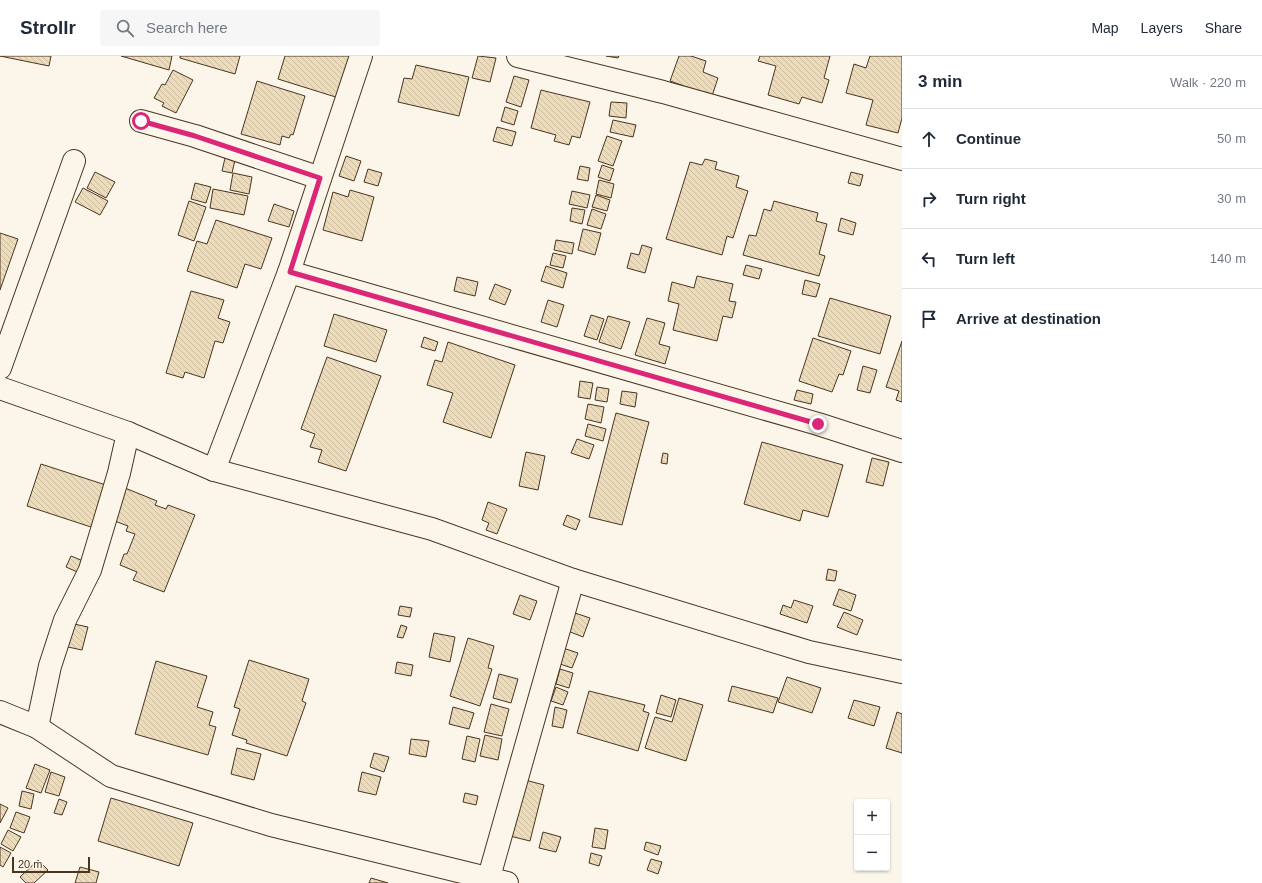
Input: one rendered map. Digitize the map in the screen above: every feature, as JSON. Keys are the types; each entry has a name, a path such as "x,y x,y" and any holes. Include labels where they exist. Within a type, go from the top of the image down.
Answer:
{"street":[{"path":"214,470 290,272 361,56"},
{"path":"518,56 663,92 902,159"},
{"path":"141,121 195,136 320,178"},
{"path":"0,368 74,161"},
{"path":"290,272 818,424 902,451"},
{"path":"0,388 128,433 214,470 432,529 573,580 809,652 902,672"},
{"path":"37,727 52,660 65,620 90,570 119,474 128,433"},
{"path":"0,712 37,727 111,776 271,825 498,880 573,580"}],"building":[{"path":"0,56 51,56 49,66"},
{"path":"121,56 172,56 169,70"},
{"path":"180,56 240,56 235,74 180,58"},
{"path":"285,56 356,56 342,99 278,79"},
{"path":"478,56 496,58 490,82 472,78"},
{"path":"606,56 619,56 618,58"},
{"path":"679,56 691,56 706,61 703,72 718,78 712,96 670,81"},
{"path":"760,56 830,56 824,78 829,80 822,103 802,97 799,104 768,95 776,66 758,61"},
{"path":"870,56 902,56 902,118 898,133 866,125 873,100 846,93 854,64 866,68"},
{"path":"416,65 469,77 459,116 398,102 404,78 412,79"},
{"path":"173,70 193,80 176,113 162,106 164,103 154,98 162,84 165,85"},
{"path":"514,76 529,80 521,107 506,102"},
{"path":"257,81 305,96 293,135 291,134 289,138 282,136 280,145 241,134"},
{"path":"541,90 590,102 580,138 572,136 569,145 554,141 556,135 531,128"},
{"path":"611,102 627,103 626,118 609,116"},
{"path":"505,107 518,111 514,125 501,121"},
{"path":"613,120 636,125 633,137 610,132"},
{"path":"497,127 516,132 512,146 493,141"},
{"path":"607,136 622,141 613,166 598,161"},
{"path":"346,156 361,161 354,181 339,176"},
{"path":"225,158 235,160 232,173 222,171"},
{"path":"705,159 717,162 715,169 739,176 736,187 748,191 733,238 727,236 722,255 666,239 690,162 702,165"},
{"path":"602,165 614,169 610,181 598,177"},
{"path":"580,166 590,168 588,181 577,179"},
{"path":"368,169 382,173 378,186 364,182"},
{"path":"95,172 115,182 106,198 87,188"},
{"path":"851,172 863,175 860,186 848,183"},
{"path":"233,173 252,177 249,194 230,190"},
{"path":"599,180 614,184 611,198 596,194"},
{"path":"195,183 211,187 206,203 191,199"},
{"path":"83,188 108,201 100,215 75,202"},
{"path":"213,189 248,196 244,215 210,208"},
{"path":"350,190 374,197 362,241 323,230 333,192 348,197"},
{"path":"572,191 590,195 587,208 569,204"},
{"path":"596,195 610,200 607,211 592,207"},
{"path":"189,201 206,207 194,241 178,235"},
{"path":"774,201 818,213 816,221 827,224 819,254 825,256 819,276 743,255 749,235 756,236 764,209 771,211"},
{"path":"274,204 294,211 289,227 268,221"},
{"path":"572,208 585,210 582,224 570,221"},
{"path":"592,209 606,214 601,229 587,225"},
{"path":"841,218 856,223 853,235 838,231"},
{"path":"216,220 272,238 261,269 245,264 237,288 187,271 197,241 207,244"},
{"path":"583,229 601,233 595,255 578,250"},
{"path":"0,233 18,239 0,290"},
{"path":"556,240 574,243 572,254 554,250"},
{"path":"642,245 652,248 645,273 627,268 631,253 639,255"},
{"path":"553,253 566,256 563,268 550,265"},
{"path":"746,265 762,269 759,279 743,275"},
{"path":"546,266 567,273 563,288 541,281"},
{"path":"697,276 733,284 729,301 736,302 732,318 723,316 717,341 673,330 679,304 668,301 672,282 694,288"},
{"path":"457,277 478,282 475,296 454,291"},
{"path":"805,280 820,284 816,297 802,294"},
{"path":"495,284 511,290 505,305 489,299"},
{"path":"191,291 224,300 218,318 230,322 223,343 215,341 204,378 185,372 183,378 166,373"},
{"path":"830,298 891,316 880,354 818,336"},
{"path":"548,300 564,305 557,327 541,322"},
{"path":"334,314 387,330 376,362 324,346"},
{"path":"591,315 604,319 597,340 584,336"},
{"path":"608,316 630,322 621,349 599,342"},
{"path":"647,318 665,323 659,344 670,347 665,364 635,355"},
{"path":"424,337 438,342 435,351 421,347"},
{"path":"813,338 851,351 843,375 839,374 832,392 799,381"},
{"path":"902,341 902,402 896,400 899,391 886,387"},
{"path":"448,342 515,365 491,438 443,422 453,393 427,385 435,360 442,362"},
{"path":"327,357 381,376 346,471 318,462 322,450 310,447 315,434 301,429"},
{"path":"863,366 877,370 870,393 857,390"},
{"path":"580,381 593,383 590,399 578,397"},
{"path":"597,387 609,389 607,402 595,400"},
{"path":"797,390 813,394 811,404 794,400"},
{"path":"622,391 637,393 635,407 620,404"},
{"path":"588,404 604,407 601,423 585,419"},
{"path":"616,413 649,422 622,525 589,517"},
{"path":"588,424 606,429 603,441 585,436"},
{"path":"577,439 594,445 589,459 571,453"},
{"path":"762,442 843,465 828,517 803,510 800,521 744,504"},
{"path":"526,452 545,456 538,490 519,486"},
{"path":"663,453 668,454 667,464 661,463"},
{"path":"872,458 889,462 883,486 866,482"},
{"path":"41,464 112,487 97,529 27,506"},
{"path":"125,488 157,501 155,505 166,509 168,505 195,515 164,592 133,580 137,572 120,565 124,554 127,554 135,534 126,531 128,526 112,520"},
{"path":"488,502 507,509 497,534 486,530 489,523 482,520"},
{"path":"567,515 580,520 576,530 563,525"},
{"path":"71,556 88,563 84,575 66,567"},
{"path":"828,569 837,571 835,581 826,580"},
{"path":"839,589 856,595 851,611 833,605"},
{"path":"520,595 537,601 530,620 513,614"},
{"path":"794,600 813,606 807,623 780,614 783,605 791,608"},
{"path":"400,606 412,608 410,617 398,615"},
{"path":"844,612 863,620 857,635 837,627"},
{"path":"575,613 590,618 583,637 568,631"},
{"path":"74,624 88,627 82,650 68,647"},
{"path":"401,625 407,627 403,638 397,637"},
{"path":"434,633 455,637 450,662 429,657"},
{"path":"468,638 494,646 488,668 492,669 480,706 450,696"},
{"path":"563,648 578,653 572,668 557,663"},
{"path":"249,660 309,679 302,701 306,703 287,756 246,743 247,740 232,735 240,709 234,707"},
{"path":"156,661 207,676 197,707 213,712 209,725 216,727 208,755 135,734"},
{"path":"397,662 413,665 411,676 395,673"},
{"path":"560,669 573,673 569,688 556,684"},
{"path":"499,674 518,679 511,703 493,698"},
{"path":"787,677 821,688 812,713 778,702"},
{"path":"732,686 778,698 773,713 728,701"},
{"path":"556,687 568,692 563,705 551,701"},
{"path":"589,691 645,705 643,711 649,713 638,751 577,733"},
{"path":"661,695 676,700 671,717 656,713"},
{"path":"679,698 703,705 686,761 645,748 655,717 672,722"},
{"path":"854,700 880,707 874,726 848,718"},
{"path":"491,704 509,709 502,736 484,732"},
{"path":"453,707 474,713 469,729 449,724"},
{"path":"555,707 567,710 563,728 552,726"},
{"path":"897,712 902,714 902,753 886,748"},
{"path":"485,735 502,739 498,760 480,756"},
{"path":"467,736 480,739 475,762 462,759"},
{"path":"411,739 429,741 426,757 409,754"},
{"path":"237,748 261,754 254,780 231,774"},
{"path":"374,753 389,757 384,772 370,767"},
{"path":"35,764 50,770 41,793 26,788"},
{"path":"51,772 65,777 59,796 45,792"},
{"path":"362,772 381,777 376,795 358,791"},
{"path":"525,780 544,785 530,841 510,836"},
{"path":"22,791 34,794 31,809 19,806"},
{"path":"465,793 478,796 476,805 463,802"},
{"path":"111,798 193,823 179,866 98,841"},
{"path":"59,799 67,802 62,815 54,813"},
{"path":"0,804 8,808 0,823"},
{"path":"16,812 30,817 24,833 10,828"},
{"path":"595,828 608,830 605,849 592,847"},
{"path":"8,830 21,837 13,851 1,844"},
{"path":"543,832 561,837 556,852 539,848"},
{"path":"646,842 661,846 658,855 644,850"},
{"path":"0,847 11,853 3,867 0,865"},
{"path":"591,853 602,856 599,866 589,863"},
{"path":"651,859 662,862 658,874 647,870"},
{"path":"38,860 48,870 34,883 26,883 20,877"},
{"path":"80,867 99,872 96,883 75,883"},
{"path":"371,878 388,883 369,883"}],"route":[{"path":"141,121 195,136 320,178 290,272 587,359 818,424"}]}
